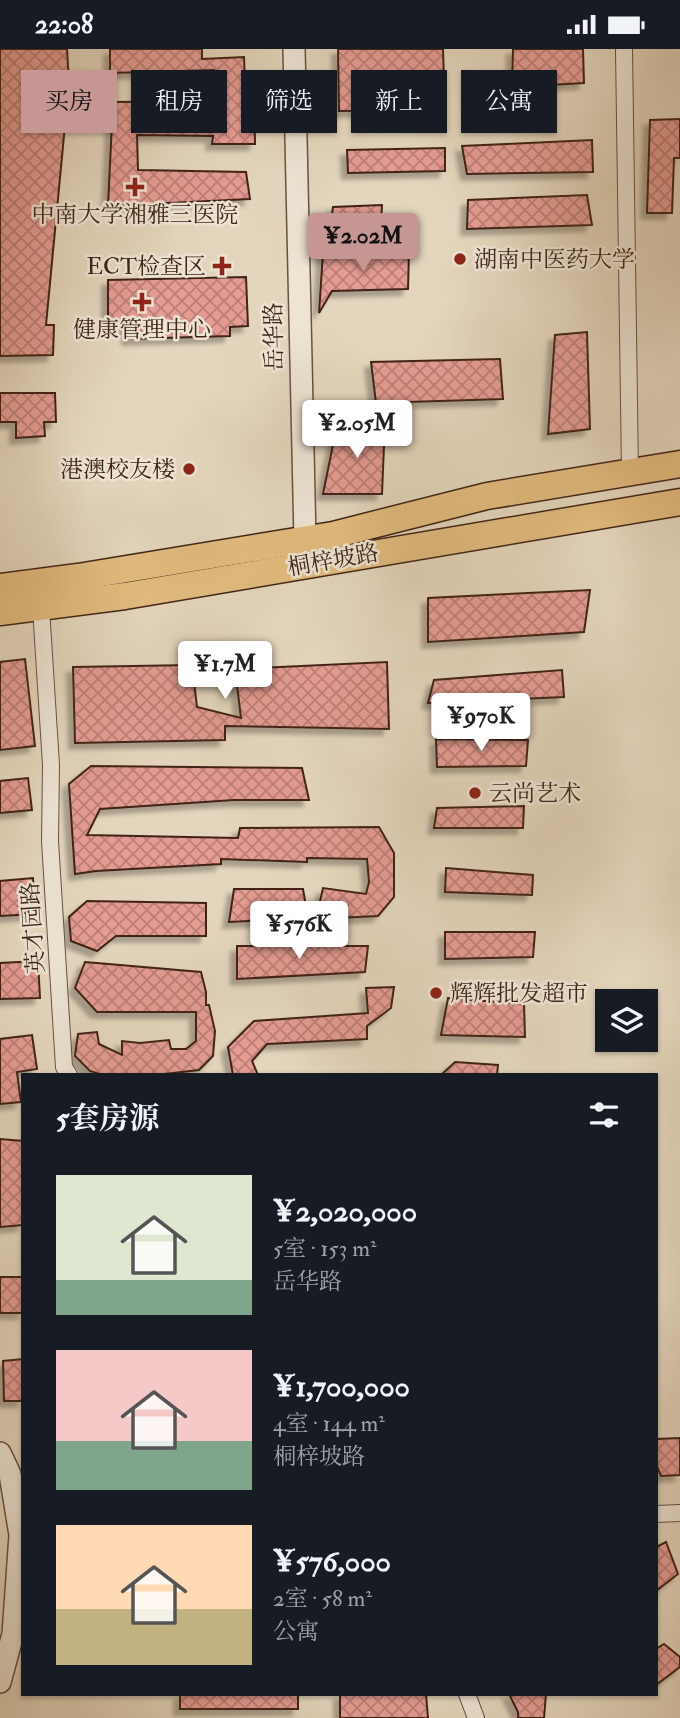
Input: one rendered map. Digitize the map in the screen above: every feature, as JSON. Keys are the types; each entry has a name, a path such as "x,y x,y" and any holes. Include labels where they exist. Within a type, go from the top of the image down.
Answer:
{"main road":[{"name":"桐梓坡路","path":"0,587 78,577 333,535 487,496 680,465"},
{"name":"桐梓坡路","path":"0,612 41,608 675,502"}],"street":[{"name":"岳华路","path":"294,49 305,540"},
{"path":"624,49 630,473"},
{"name":"英才园路","path":"41,608 51,765 50,841 64,1067 68,1073"},
{"path":"0,1453 10,1473 20,1535 13,1634 0,1682"},
{"path":"658,1514 680,1513"},
{"path":"468,1696 476,1718"}],"building":[{"path":"0,49 67,49 68,70 21,70 21,133 64,133 46,325 54,325 53,355 0,356"},
{"path":"110,49 202,49 202,59 244,57 245,70 241,70 241,133 255,133 255,144 212,144 213,136 137,135 138,170 246,172 250,199 108,206 112,133 117,133 117,102 131,102 131,133 227,133 227,70 131,70 131,72 117,73 117,70 110,70"},
{"path":"338,49 443,49 444,70 351,70 351,111 339,111"},
{"path":"513,49 583,49 584,83 557,84 557,70 512,70"},
{"path":"680,119 680,158 674,158 672,213 647,213 650,120"},
{"path":"592,140 593,172 467,174 462,146"},
{"path":"445,148 445,171 348,173 347,150"},
{"path":"587,195 592,225 467,229 468,200"},
{"path":"382,205 381,224 330,227 333,207"},
{"path":"323,253 409,253 408,289 332,291 319,313"},
{"path":"246,277 248,326 230,327 230,336 128,339 128,327 108,326 108,280"},
{"path":"587,332 590,429 548,434 555,335"},
{"path":"500,359 503,399 376,403 371,362"},
{"path":"0,393 55,393 56,422 44,422 45,436 16,438 16,422 0,422"},
{"path":"385,422 382,494 323,494 337,425"},
{"path":"590,590 584,632 428,642 428,598"},
{"path":"25,659 35,746 0,750 0,662"},
{"path":"387,662 389,729 225,726 225,740 75,743 73,667 192,665 197,707 241,718 235,669"},
{"path":"562,670 564,697 428,703 434,680"},
{"path":"436,739 528,740 526,766 437,767"},
{"path":"91,766 302,768 309,800 234,800 100,809 87,835 238,838 240,828 379,827 394,853 394,897 378,916 316,919 323,888 366,894 369,882 367,859 307,858 307,862 221,859 221,864 75,874 69,784"},
{"path":"28,778 32,810 0,813 0,781"},
{"path":"524,806 523,828 434,828 437,808"},
{"path":"446,868 533,875 532,895 445,892"},
{"path":"33,878 35,914 0,916 0,881"},
{"path":"234,889 303,889 308,918 229,922"},
{"path":"87,901 206,903 206,936 116,936 97,951 71,941 69,917"},
{"path":"445,932 535,932 533,957 445,959"},
{"path":"237,946 368,946 365,972 237,979"},
{"path":"38,961 40,998 0,999 0,963"},
{"path":"85,962 201,972 206,1005 209,1005 215,1031 213,1056 199,1070 173,1073 90,1071 75,1056 78,1034 97,1032 99,1044 122,1055 122,1041 140,1043 169,1040 171,1049 186,1049 196,1041 196,1012 97,1012 75,988"},
{"path":"394,987 391,1008 367,1026 367,1039 267,1044 252,1061 257,1073 233,1073 228,1047 254,1021 368,1013 366,988"},
{"path":"448,998 524,1004 525,1037 441,1035"},
{"path":"32,1035 37,1069 17,1072 21,1102 0,1104 0,1039"},
{"path":"455,1062 498,1065 497,1073 443,1073"},
{"path":"0,1139 21,1141 21,1225 0,1227"},
{"path":"0,1277 21,1277 21,1313 0,1313"},
{"path":"21,1359 21,1401 4,1401 3,1361"},
{"path":"680,1438 680,1475 661,1476 658,1469 658,1439"},
{"path":"666,1542 678,1574 658,1589 658,1546"},
{"path":"664,1644 680,1657 680,1667 658,1684 658,1648"},
{"path":"180,1696 298,1696 298,1709 180,1709"},
{"path":"340,1696 426,1696 428,1718 340,1718"},
{"path":"510,1696 546,1696 544,1718 518,1718"}],"place":[{"name":"中南大学湘雅三医院","path":"135,187"},
{"name":"湖南中医药大学","path":"460,259"},
{"name":"ECT检查区","path":"222,266"},
{"name":"健康管理中心","path":"142,302"},
{"name":"港澳校友楼","path":"189,469"},
{"name":"云尚艺术","path":"475,793"},
{"name":"辉辉批发超市","path":"436,993"}]}
